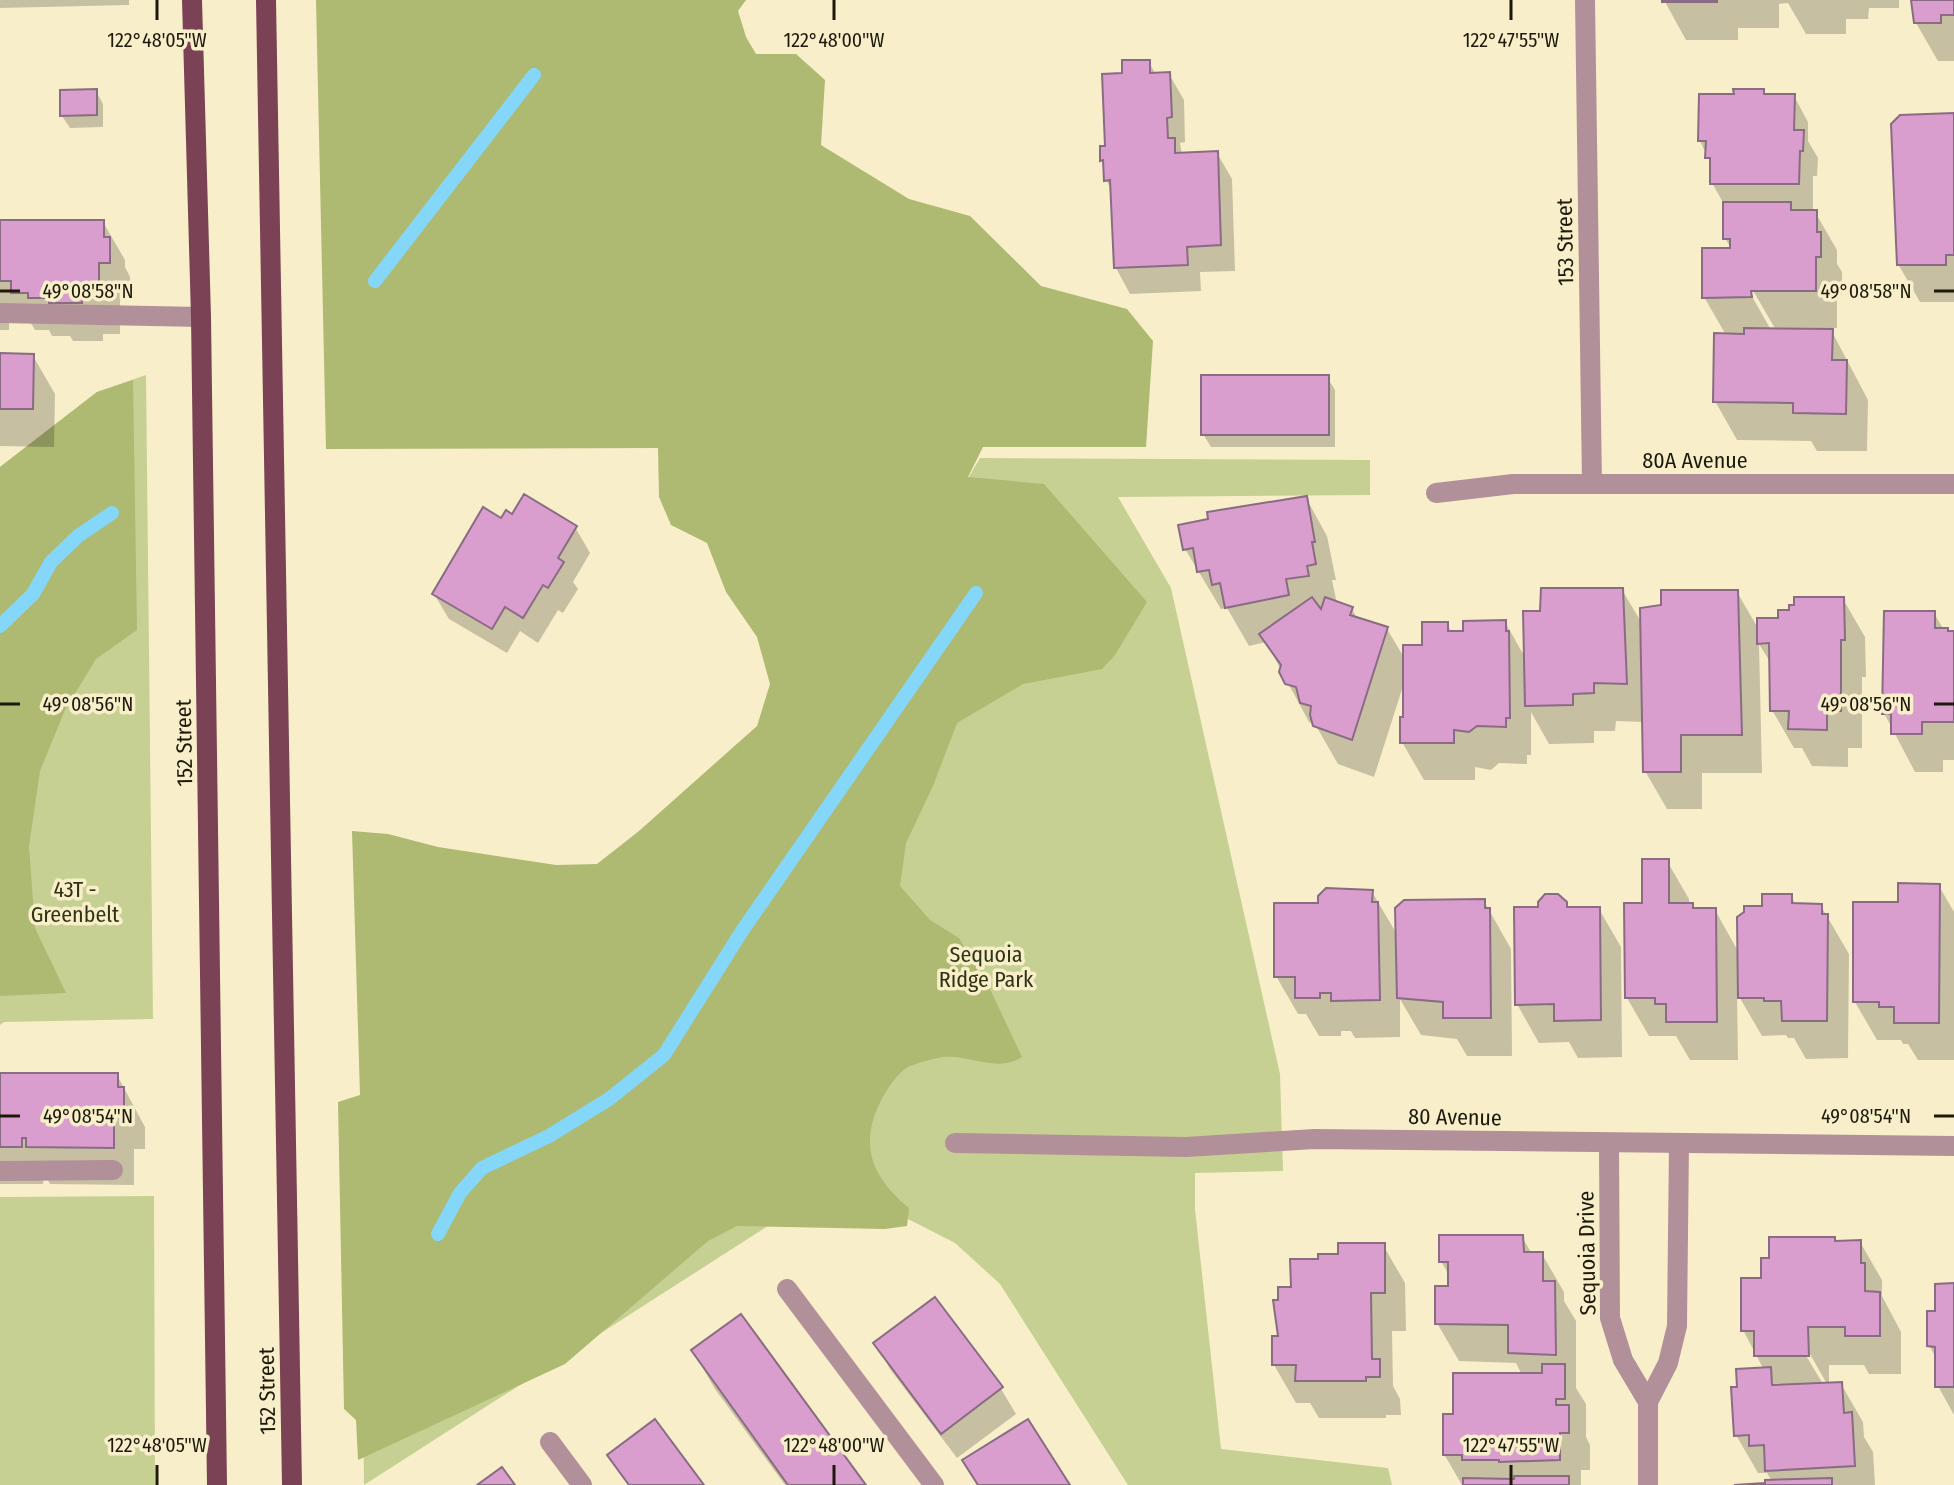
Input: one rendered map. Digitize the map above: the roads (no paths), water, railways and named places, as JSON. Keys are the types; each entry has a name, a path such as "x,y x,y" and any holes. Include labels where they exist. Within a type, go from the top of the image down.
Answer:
{"main road":[{"name":"152 Street","path":"192,0 201,317 217,1485"},
{"name":"152 Street","path":"266,0 292,1485"}],"street":[{"name":"153 Street","path":"1585,0 1592,484"},
{"path":"0,313 201,317"},
{"name":"80A Avenue","path":"1436,493 1513,484 1954,484"},
{"name":"80 Avenue","path":"955,1143 1186,1147 1314,1139 1954,1146"},
{"name":"Sequoia Drive","path":"1609,1143 1610,1318 1623,1360 1648,1402"},
{"path":"1648,1485 1648,1402 1668,1363 1677,1326 1679,1143"},
{"path":"0,1171 113,1170"},
{"path":"787,1289 934,1485"},
{"path":"550,1442 582,1485"}],"waterway":[{"path":"375,281 534,75"},
{"path":"0,626 33,594 51,562 78,536 112,513"},
{"path":"438,1234 460,1193 482,1168 549,1136 609,1099 664,1055 742,931 976,593"}],"park label":[{"name":"43T - Greenbelt","path":"75,902"},
{"name":"Sequoia Ridge Park","path":"986,966"}]}
